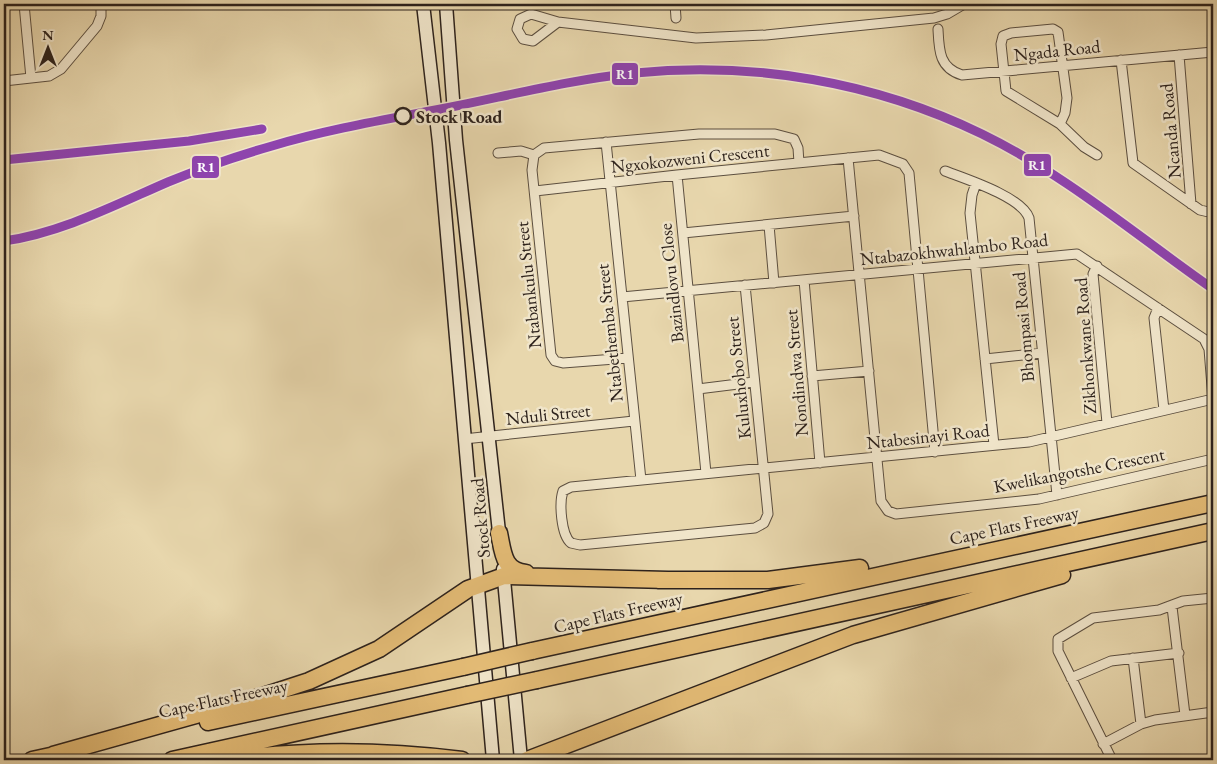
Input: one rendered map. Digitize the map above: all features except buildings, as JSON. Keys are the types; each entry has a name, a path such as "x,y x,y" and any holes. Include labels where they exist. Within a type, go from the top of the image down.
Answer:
{"highway":[{"name":"Cape Flats Freeway","path":"32,760 1213,503"},
{"path":"172,760 1213,531"},
{"path":"499,533 507,565 520,573 668,580"},
{"path":"527,760 853,635 1136,555 1178,539"},
{"path":"53,755 260,697 309,681 379,649 478,584 504,576 668,580 768,580 838,572 931,556 959,557"},
{"path":"228,760 292,753 350,751 407,754 462,760"}],"main road":[{"name":"Stock Road","path":"423,4 425,37 433,85 439,143 493,760"},
{"name":"Stock Road","path":"446,4 450,82 471,290 490,436 521,760"},
{"path":"489,716 492,674 487,610 488,592 504,576"}],"street":[{"path":"24,4 31,78"},
{"path":"4,81 49,76 61,69 97,26 101,16 101,4"},
{"path":"675,4 676,18"},
{"path":"558,22 678,37 735,37 927,19 947,14 964,4"},
{"name":"Ngada Road","path":"938,29 941,59 950,69 962,75 1213,52"},
{"path":"1060,124 1066,106 1058,32 1053,30 1011,33 1003,36 1001,44 1005,88 1009,94 1060,124 1084,147 1097,155"},
{"name":"Ncanda Road","path":"1179,55 1191,204"},
{"path":"1121,60 1133,163 1200,210 1213,213"},
{"path":"498,153 521,151 534,155 544,148 699,134 775,134 794,139 798,148 799,163"},
{"name":"Ntabethemba Street","path":"606,142 641,480"},
{"name":"Ntabankulu Street","path":"534,155 532,170 551,355 556,361 562,363 628,358"},
{"name":"Ngxokozweni Crescent","path":"535,192 610,182 879,155 907,167 918,270"},
{"path":"848,158 877,457"},
{"name":"Bhompasi Road","path":"945,171 976,183 1017,204 1027,212 1057,495"},
{"name":"Bazindlovu Close","path":"677,175 706,473"},
{"path":"976,183 970,203 994,445"},
{"path":"683,233 854,216"},
{"path":"769,225 774,283"},
{"name":"Ntabazokhwahlambo Road","path":"622,297 1077,254 1202,337 1208,346 1211,358 1213,399"},
{"name":"Zikhonkwane Road","path":"1097,266 1093,274 1107,423"},
{"path":"918,270 935,452"},
{"name":"Nondindwa Street","path":"804,280 820,463"},
{"name":"Kuluxhobo Street","path":"641,480 571,487 564,491 562,498 567,540 570,543 580,545 761,526 768,514 745,286"},
{"path":"1158,308 1154,318 1164,410"},
{"path":"985,359 1042,353"},
{"path":"812,376 869,371"},
{"path":"698,388 754,382"},
{"name":"Ntabesinayi Road","path":"641,480 935,452 1050,438 1213,399"},
{"name":"Nduli Street","path":"464,439 634,421"},
{"name":"Kwelikangotshe Crescent","path":"877,457 882,501 884,508 892,514 1018,502 1213,460"},
{"path":"1112,760 1056,646 1058,638 1103,615 1172,607 1184,602 1213,598"},
{"path":"1172,607 1185,715"},
{"path":"1071,678 1111,661 1179,653"},
{"path":"1133,658 1141,724"},
{"path":"1103,744 1141,724 1185,715 1213,712"}],"transit line":[{"name":"R1","path":"4,241 46,232 67,225 207,167 317,134 590,79 679,70 724,70 768,73 856,89 899,101 941,116 982,134 1013,150 1072,187 1213,289"},
{"name":"R1","path":"4,160 189,141 262,129"}],"place":[{"name":"Stock Road","path":"403,116"}]}
